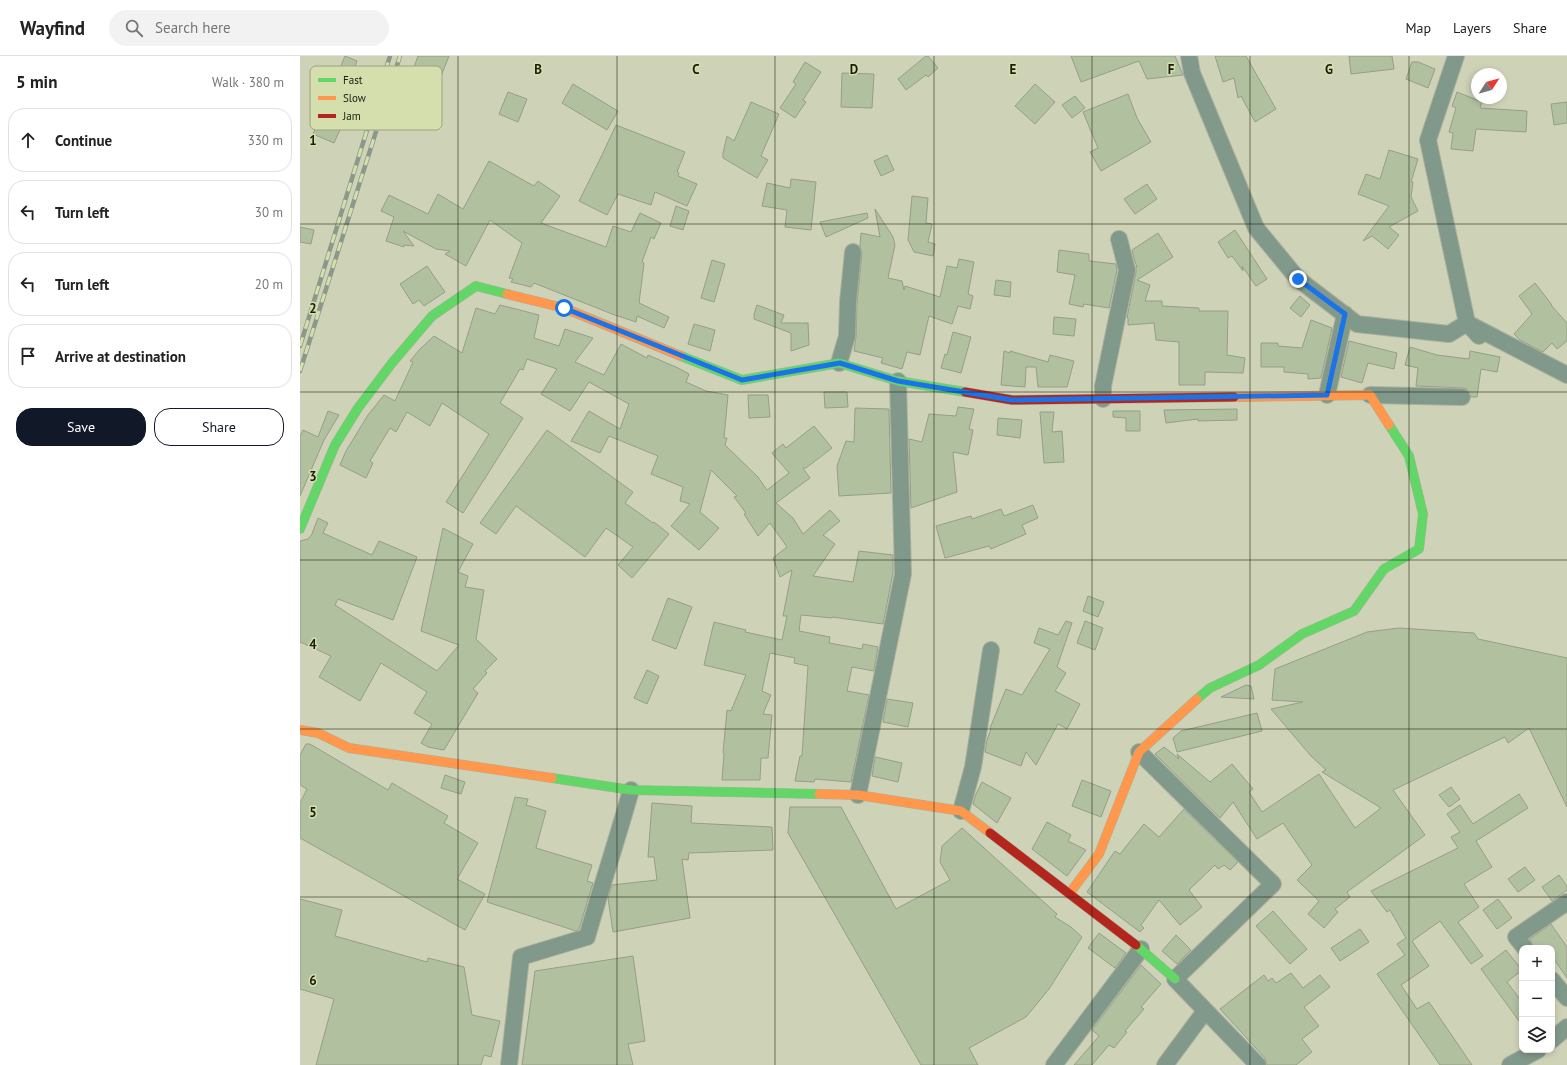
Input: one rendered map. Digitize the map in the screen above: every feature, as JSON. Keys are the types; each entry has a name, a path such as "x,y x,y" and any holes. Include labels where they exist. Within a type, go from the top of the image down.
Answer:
{"street":[{"path":"1189,56 1192,74 1256,228 1298,279 1357,324 1449,334 1467,324"},
{"path":"1456,56 1428,140 1467,324 1479,336"},
{"path":"1103,399 1103,386 1127,270 1120,239"},
{"path":"840,363 847,336 848,302 853,252"},
{"path":"300,529 335,445 358,408 392,363 432,316 476,286 564,308 742,380 840,363 898,381 1012,400 1327,395 1462,397"},
{"path":"1327,395 1345,314"},
{"path":"1467,324 1567,375"},
{"path":"858,795 903,574 898,381"},
{"path":"1069,894 1099,854 1139,752 1210,688 1259,665 1302,634 1354,611 1384,569 1419,549 1423,514 1409,456 1370,395"},
{"path":"961,810 972,767 991,650"},
{"path":"300,730 318,733 349,748 631,790 858,795 961,810 1141,949 1175,978 1258,1065"},
{"path":"1139,752 1273,884 1175,978"},
{"path":"509,1065 521,957 587,937 602,884 617,842 631,790"},
{"path":"1523,945 1516,937 1567,902"},
{"path":"1054,1065 1141,949"},
{"path":"1553,981 1567,998"},
{"path":"1165,1065 1206,1010"},
{"path":"1555,1037 1567,1027"},
{"path":"1510,1065 1532,1053"}],"building":[{"path":"345,56 357,61 355,66 341,66"},
{"path":"418,56 449,56 442,74 442,66 414,66"},
{"path":"926,56 928,56 938,68 928,77 926,75 906,90 898,79"},
{"path":"1071,56 1175,56 1183,75 1147,79 1139,61 1081,82"},
{"path":"1215,56 1246,56 1276,109 1255,122 1241,96 1238,98 1234,78 1223,82"},
{"path":"1349,56 1392,56 1394,69 1351,74"},
{"path":"805,62 821,72 803,100 806,102 795,118 780,108 796,84 793,82"},
{"path":"1412,62 1418,62 1435,69 1428,88 1406,79"},
{"path":"842,73 874,74 872,108 841,107"},
{"path":"573,84 618,111 607,130 562,103"},
{"path":"1035,84 1055,102 1035,124 1015,106"},
{"path":"508,92 527,99 518,122 499,114"},
{"path":"1457,92 1471,98 1471,104 1481,104 1480,108 1527,111 1526,132 1476,129 1473,151 1451,149 1453,133 1449,132 1456,108 1452,106"},
{"path":"1128,94 1137,118 1151,142 1101,171 1090,152 1098,148 1083,112"},
{"path":"1075,96 1085,108 1072,118 1062,105"},
{"path":"751,102 779,114 761,156 768,160 757,178 723,158 727,136 734,141"},
{"path":"1567,102 1567,123 1554,125 1551,104"},
{"path":"616,125 685,152 677,172 679,173 678,176 697,184 687,206 655,192 651,205 618,194 607,215 579,201"},
{"path":"315,130 340,130 334,143 313,134"},
{"path":"1389,150 1418,159 1411,182 1413,182 1411,197 1418,211 1389,227 1399,235 1388,249 1372,236 1363,241 1389,206 1358,194 1366,174 1380,179"},
{"path":"887,155 894,170 881,176 874,161"},
{"path":"489,161 534,186 538,181 560,196 541,223 606,247 613,226 631,232 640,213 661,223 654,239 651,237 642,262 644,263 639,303 669,317 664,328 637,316 636,322 612,314 534,283 531,287 511,282 513,279 509,278 522,243 490,220 466,266 445,254 450,251 436,249 403,231 414,246 404,245 404,247 386,241 394,217 381,211 389,195 428,214 438,194 463,209"},
{"path":"791,179 816,182 811,230 785,227 787,210 762,206 767,183 790,188"},
{"path":"1147,184 1157,199 1135,214 1124,199"},
{"path":"912,196 928,198 926,223 932,224 928,242 935,244 933,256 914,252 908,240"},
{"path":"676,206 689,211 683,230 670,226"},
{"path":"875,209 893,237 895,245 888,278 902,281 904,290 905,286 940,297 947,266 957,268 959,259 974,262 968,294 973,296 970,309 958,306 952,324 929,316 920,355 907,352 902,369 881,363 883,358 854,351 862,253 860,246 861,233 880,237"},
{"path":"867,213 868,218 826,237 820,222"},
{"path":"300,227 314,230 311,244 300,242"},
{"path":"1235,230 1267,279 1256,286 1242,266 1243,271 1232,256 1228,258 1218,242"},
{"path":"1158,233 1173,257 1137,280 1150,285 1145,301 1162,301 1162,306 1199,308 1199,311 1228,311 1227,355 1245,358 1243,373 1205,372 1205,385 1179,385 1179,342 1156,340 1154,323 1128,325 1127,318 1136,266 1137,267 1132,250"},
{"path":"1059,250 1089,254 1089,261 1116,264 1117,270 1109,308 1084,304 1083,307 1069,304 1075,275 1057,272"},
{"path":"712,260 725,264 714,302 701,298"},
{"path":"427,266 445,292 424,306 419,300 413,304 400,284"},
{"path":"996,280 1011,282 1010,297 994,295"},
{"path":"1535,283 1551,305 1567,323 1567,341 1557,349 1552,343 1543,352 1520,340 1514,334 1532,314 1519,296"},
{"path":"1300,296 1310,305 1301,317 1290,308"},
{"path":"500,305 539,315 534,338 559,346 565,329 593,338 575,362 604,375 621,344 647,358 648,355 689,374 686,382 706,391 728,395 724,438 727,438 725,445 758,477 767,490 789,473 772,453 783,444 786,448 814,426 832,448 806,468 803,468 810,478 776,503 793,518 803,534 830,510 840,521 823,535 835,544 813,576 853,582 859,551 893,555 893,573 883,624 832,617 801,615 799,631 830,637 829,643 862,649 863,644 878,647 874,671 852,667 847,691 869,695 851,782 815,779 814,782 795,781 800,756 802,756 808,666 794,663 795,658 770,653 762,691 771,695 763,714 772,715 768,758 761,758 760,780 722,780 727,710 731,711 746,675 704,665 714,622 746,630 745,632 782,640 787,616 783,616 792,570 780,577 773,558 787,547 770,523 758,536 744,514 746,513 734,497 737,496 711,470 700,512 719,528 699,550 671,526 690,504 680,501 683,487 651,474 658,456 609,436 600,453 571,441 589,411 620,429 629,404 589,382 570,411 541,394 557,369 527,359 523,370 520,369 500,403 523,418 463,513 446,502 489,434 442,403 430,426 407,412 396,432 390,428 370,461 373,463 366,478 340,465 346,451 368,415 384,395 395,401 413,362 410,361 420,349 434,336 462,353 476,308 495,314"},
{"path":"757,305 784,315 781,323 808,323 809,345 791,351 791,333 754,319"},
{"path":"1054,317 1076,319 1074,336 1053,334"},
{"path":"1311,320 1332,328 1321,378 1308,379 1308,374 1284,372 1284,367 1261,367 1261,343 1278,343 1278,346 1302,348"},
{"path":"694,324 715,330 710,351 688,344"},
{"path":"953,332 971,337 961,373 941,368 945,354 947,355"},
{"path":"1349,341 1397,353 1394,369 1368,363 1362,383 1341,377"},
{"path":"1410,347 1437,355 1469,359 1470,351 1500,357 1497,372 1481,369 1477,397 1471,397 1467,389 1463,388 1416,386 1418,368 1405,365"},
{"path":"1004,351 1010,353 1010,351 1048,362 1050,355 1074,361 1067,387 1038,387 1036,367 1026,367 1025,387 1001,385"},
{"path":"824,392 847,392 848,407 825,408"},
{"path":"748,395 768,395 770,417 749,418"},
{"path":"958,407 974,409 969,429 973,430 968,455 953,452 957,492 911,508 909,439 922,442 929,414 956,416"},
{"path":"855,408 889,409 891,493 839,496 837,466 846,441 854,442"},
{"path":"1237,409 1237,420 1198,421 1198,419 1166,423 1164,410"},
{"path":"328,411 339,415 324,440 300,496 300,436 303,430 318,437"},
{"path":"1113,411 1140,411 1140,431 1126,431 1126,418 1113,417"},
{"path":"1040,412 1054,412 1052,432 1062,431 1064,462 1044,463"},
{"path":"998,418 1022,420 1020,438 997,435"},
{"path":"547,430 633,492 625,503 669,534 632,578 618,565 633,547 606,528 585,557 516,506 496,534 480,523"},
{"path":"1033,505 1038,518 1022,525 1026,534 991,549 989,546 945,558 936,526 971,516 972,519 1001,509 1004,516"},
{"path":"318,518 328,523 323,533 372,555 379,541 417,557 393,620 338,599 335,605 437,671 459,645 421,631 443,528 473,544 458,572 468,576 465,587 484,590 476,639 497,659 485,671 487,673 473,689 478,693 444,750 428,747 421,743 432,724 414,713 427,692 381,663 360,701 319,677 331,656 300,642 300,541 308,539 312,534"},
{"path":"1088,596 1104,602 1098,617 1083,611"},
{"path":"668,598 692,607 676,649 652,640"},
{"path":"1066,621 1072,623 1057,667 1066,673 1055,691 1080,704 1067,729 1058,724 1036,765 1026,752 1021,766 985,752 990,728 1006,689 1022,695 1050,649 1034,643 1039,628 1058,635"},
{"path":"1085,621 1103,628 1095,650 1077,643"},
{"path":"1399,628 1474,633 1478,639 1567,658 1567,807 1529,728 1508,743 1505,737 1393,790 1425,835 1347,892 1350,897 1335,909 1338,912 1324,928 1308,914 1319,901 1297,880 1312,865 1283,823 1257,839 1233,802 1220,818 1155,754 1164,747 1179,759 1177,754 1210,782 1232,764 1253,789 1249,792 1262,812 1319,774 1355,828 1381,808 1322,772 1326,770 1311,756 1271,709 1303,702 1272,700 1275,669 1367,632"},
{"path":"647,670 659,676 647,704 634,698"},
{"path":"1246,685 1251,686 1254,699 1221,697"},
{"path":"887,699 913,703 908,727 883,722"},
{"path":"1257,713 1262,731 1177,752 1173,738 1181,731"},
{"path":"306,744 310,744 388,790 392,783 448,816 444,823 478,843 457,879 485,894 465,930 300,838 300,803 307,789 300,785 300,755"},
{"path":"875,757 902,763 898,782 872,776"},
{"path":"445,775 465,782 461,794 441,788"},
{"path":"1082,780 1111,791 1101,817 1072,806"},
{"path":"982,782 1011,798 997,823 973,804"},
{"path":"1451,787 1460,799 1449,807 1439,795"},
{"path":"1519,794 1528,808 1476,841 1492,867 1464,884 1479,907 1458,922 1483,956 1471,964 1440,921 1412,941 1429,966 1401,985 1417,1009 1429,1002 1472,1065 1440,1065 1377,974 1405,955 1397,944 1406,938 1390,910 1387,912 1371,891 1458,848 1451,837 1460,832 1447,814 1460,805 1473,824"},
{"path":"515,797 528,799 526,805 546,811 536,848 592,865 587,881 593,883 579,929 576,931 487,902"},
{"path":"652,803 692,806 691,823 772,827 773,850 689,853 688,860 682,859 690,918 613,932 608,898 612,885 657,880 654,857 648,857"},
{"path":"790,807 841,807 896,909 950,880 940,862 942,846 962,828 1057,914 1055,917 1071,927 1082,937 1049,989 1026,1017 969,1048 978,1065 921,1065 788,833"},
{"path":"1184,809 1238,862 1230,870 1224,865 1218,869 1215,865 1189,890 1202,907 1180,925 1159,900 1141,925 1144,928 1140,932 1087,892 1115,851 1120,854 1144,824 1159,837"},
{"path":"1047,822 1071,835 1068,841 1086,850 1067,876 1032,849"},
{"path":"1525,867 1535,880 1518,892 1508,879"},
{"path":"1559,875 1567,886 1567,890 1552,901 1542,887"},
{"path":"300,899 342,910 335,936 427,962 428,958 464,967 472,1015 500,1021 491,1057 484,1055 481,1065 316,1065 334,999 300,989"},
{"path":"1498,899 1512,918 1497,929 1483,910"},
{"path":"1273,911 1307,949 1290,964 1256,926"},
{"path":"1551,924 1567,947 1567,978 1555,960 1555,945 1533,945 1530,939"},
{"path":"1360,929 1369,942 1340,961 1331,948"},
{"path":"1099,933 1126,953 1115,968 1088,948"},
{"path":"1176,935 1191,950 1177,964 1162,951"},
{"path":"1506,950 1519,966 1519,972 1507,982 1519,998 1519,1021 1481,969"},
{"path":"633,956 645,1041 628,1044 633,1065 522,1065 535,971"},
{"path":"1141,965 1161,984 1141,1007 1144,1009 1125,1031 1127,1032 1114,1048 1109,1045 1092,1065 1074,1065 1099,1036 1092,1030"},
{"path":"1291,973 1303,988 1320,975 1330,987 1304,1007 1319,1026 1302,1039 1312,1052 1296,1065 1267,1065 1265,1058 1220,1009 1264,975 1268,981 1272,978 1276,983"}],"railway":[{"path":"387,66 390,56"},
{"path":"397,66 400,56"},
{"path":"300,346 367,130"},
{"path":"300,371 377,130"}],"traffic: fast":[{"path":"300,529 335,445 358,408 392,363 432,316 476,286 507,294"},
{"path":"681,356 742,380 839,363 898,381 965,392"},
{"path":"1197,699 1210,688 1259,665 1302,634 1354,611 1384,569 1419,549 1423,514 1409,456 1389,425"},
{"path":"552,778 631,790 819,794"},
{"path":"1136,945 1175,979"}],"traffic: slow":[{"path":"507,294 564,308 681,356"},
{"path":"1234,397 1370,395 1389,425"},
{"path":"1069,894 1099,854 1139,752 1197,699"},
{"path":"300,730 318,733 349,748 552,778"},
{"path":"819,794 858,795 961,811 990,833"}],"traffic: jam":[{"path":"965,392 1012,400 1234,397"},
{"path":"990,833 1136,945"}],"route":[{"path":"564,308 742,380 840,363 898,381 1012,400 1327,395 1345,314 1298,279"}]}
